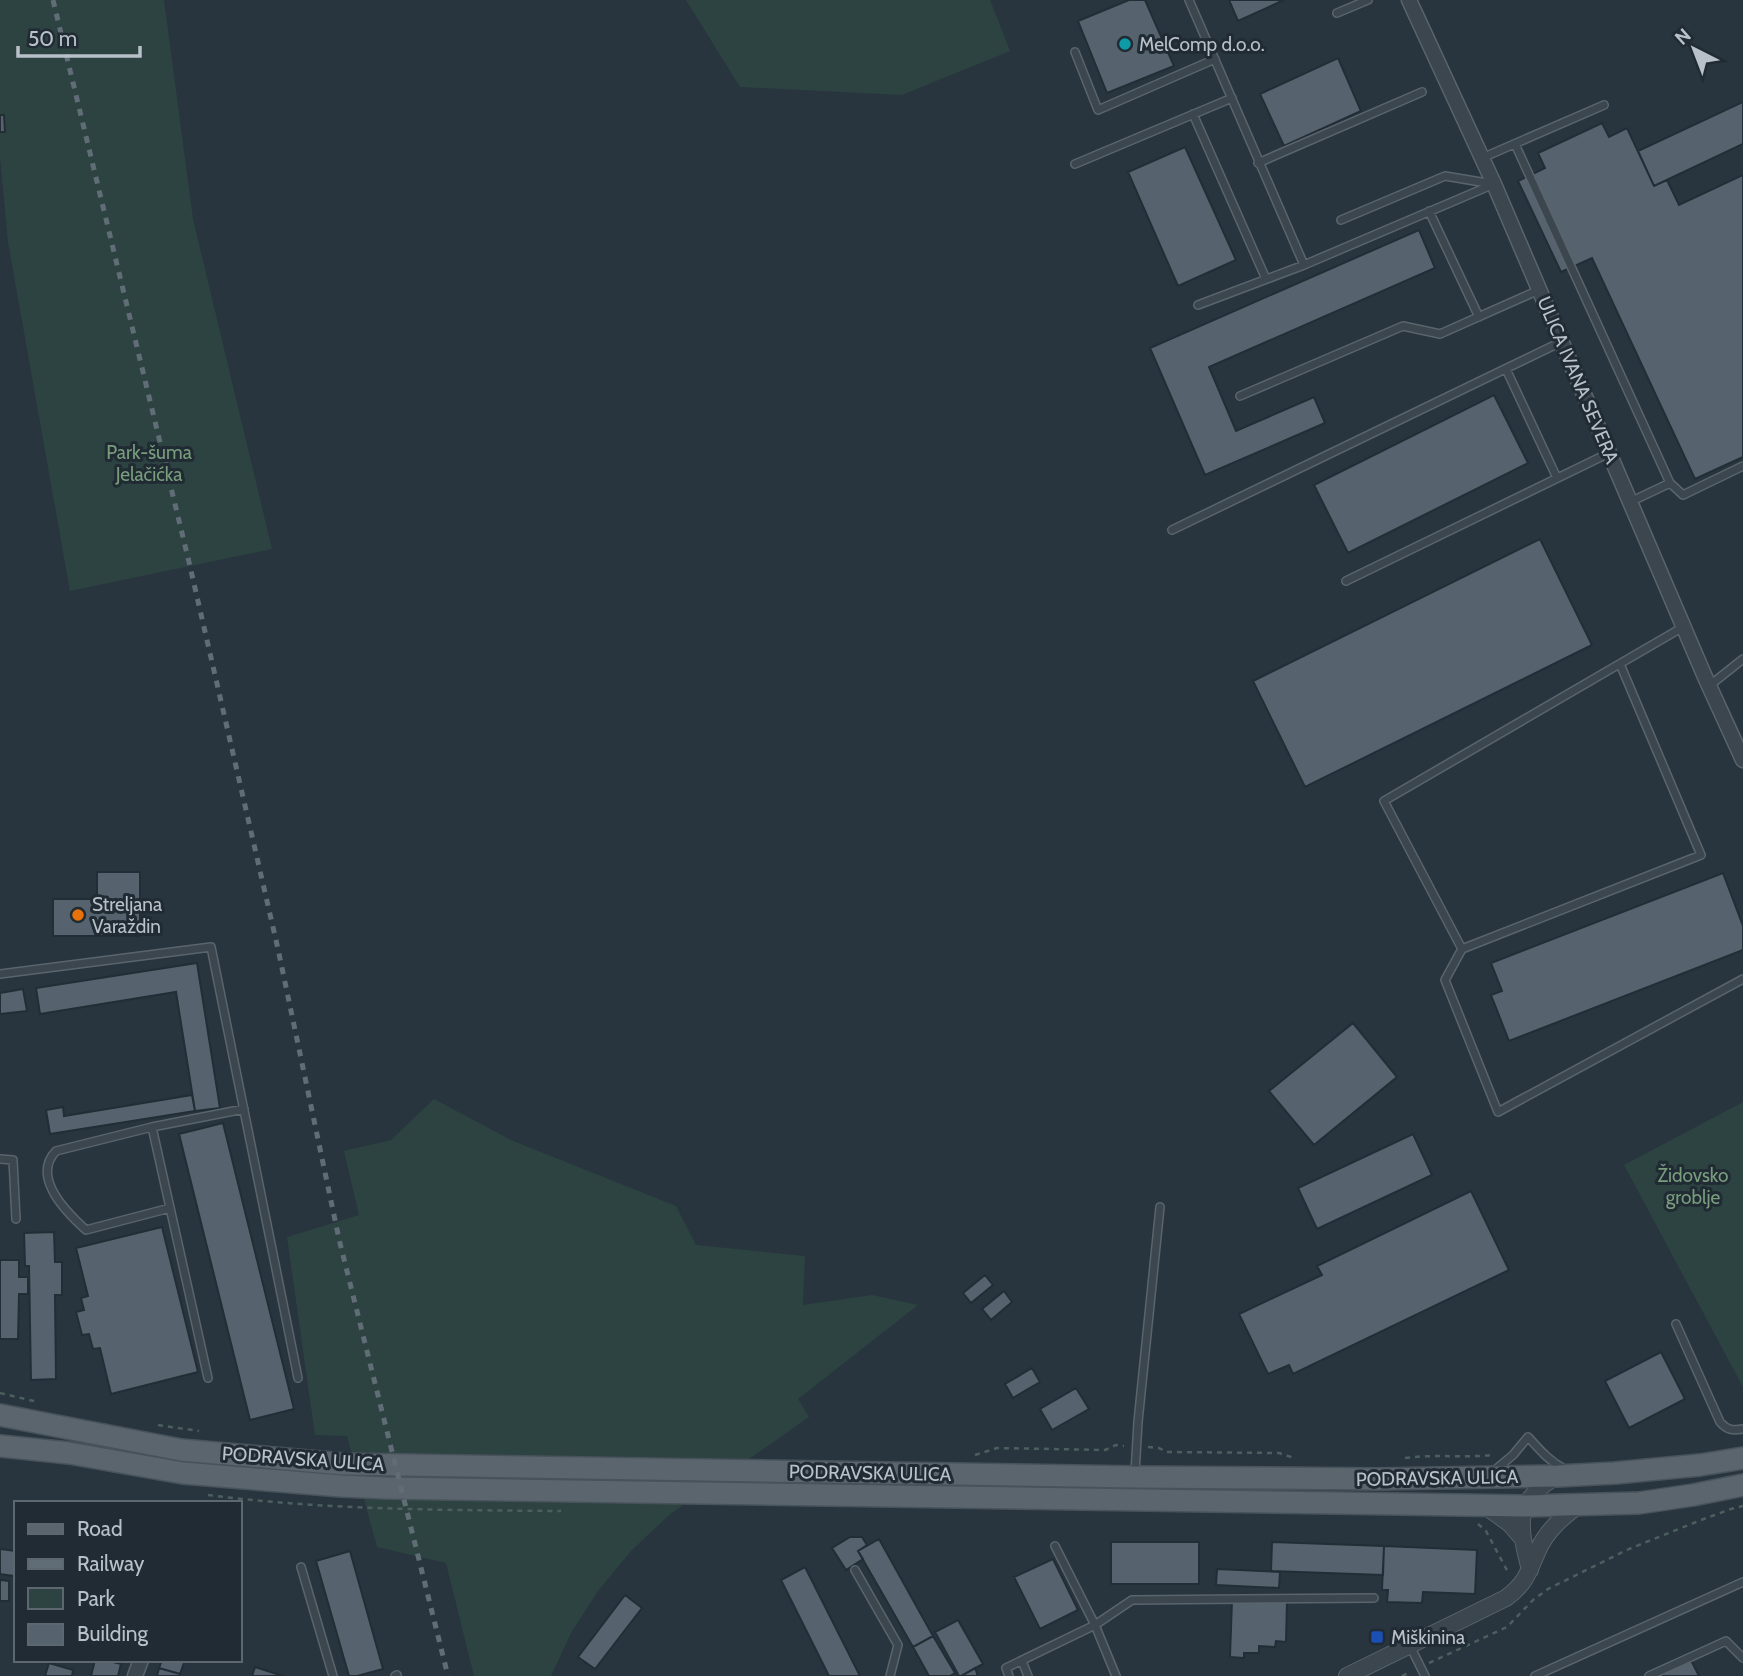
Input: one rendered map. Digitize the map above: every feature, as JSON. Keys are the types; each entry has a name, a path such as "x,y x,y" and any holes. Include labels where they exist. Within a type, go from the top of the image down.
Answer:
{"main road":[{"name":"PODRAVSKA ULICA","path":"0,1415 181,1450 343,1464 1379,1479 1567,1476 1700,1465 1743,1458"},
{"name":"PODRAVSKA ULICA","path":"0,1446 61,1451 183,1473 341,1486 1579,1506 1639,1503 1743,1485"}],"street":[{"name":"ULICA IVANA SEVERA","path":"1409,0 1494,184 1743,760"},
{"path":"1530,1570 1521,1524 1526,1506 1541,1487 1567,1476"},
{"path":"1484,1505 1510,1524 1522,1538"},
{"path":"1347,1676 1506,1598 1518,1589 1548,1533 1567,1513 1579,1506"}],"lane":[{"path":"1189,0 1304,265"},
{"path":"1337,13 1368,0"},
{"path":"1075,52 1098,110 1215,59"},
{"path":"1258,163 1422,92"},
{"path":"1075,164 1232,98"},
{"path":"1482,158 1604,105"},
{"path":"1193,114 1266,279"},
{"path":"1515,144 1670,483 1683,495 1743,466"},
{"path":"1340,220 1445,176 1494,184"},
{"path":"1198,305 1304,265 1494,184"},
{"path":"1429,211 1479,317"},
{"path":"1240,396 1403,326 1440,334 1539,290"},
{"path":"1172,530 1562,342"},
{"path":"1506,369 1557,478"},
{"path":"1346,581 1609,453"},
{"path":"1630,502 1670,483"},
{"path":"1462,949 1384,801 1684,627"},
{"path":"1709,686 1743,659"},
{"path":"1619,664 1701,855 1462,949 1445,980 1498,1112 1743,979"},
{"path":"0,974 211,947 298,1378"},
{"path":"170,1208 86,1230 72,1217 49,1184 46,1169 56,1151 152,1127 244,1110"},
{"path":"152,1127 208,1378"},
{"path":"0,1159 13,1160 16,1219"},
{"path":"1135,1477 1160,1206"},
{"path":"1676,1324 1720,1422 1726,1428 1743,1429"},
{"path":"1486,1477 1503,1465 1528,1437 1567,1476"},
{"path":"1055,1546 1095,1625 1116,1676"},
{"path":"301,1567 333,1676"},
{"path":"855,1570 898,1645 890,1676"},
{"path":"1535,1676 1743,1582"},
{"path":"1009,1676 1006,1668 1095,1625 1132,1600 1374,1598"},
{"path":"1649,1676 1726,1641 1743,1658"},
{"path":"1410,1646 1424,1676"},
{"path":"1022,1661 1028,1676"}],"path":[{"path":"0,1393 48,1404"},
{"path":"152,1424 205,1432"},
{"path":"975,1455 998,1448 1105,1450 1116,1446 1137,1446 1159,1448 1167,1452 1279,1453 1297,1459"},
{"path":"1397,1460 1421,1456 1493,1455"},
{"path":"1420,1667 1507,1627 1533,1600 1548,1589 1629,1549 1721,1512 1743,1506"}],"green space":[{"name":"Park-šuma Jelačićka","path":"0,0 164,0 193,219 272,549 70,591 8,242 0,157"},
{"path":"686,0 990,0 1010,51 902,95 740,87"},
{"path":"434,1099 513,1141 676,1206 696,1245 805,1256 803,1305 872,1295 918,1305 798,1399 809,1417 669,1515 631,1551 598,1591 571,1633 551,1676 474,1676 446,1563 377,1547 347,1436 315,1435 287,1237 359,1215 344,1151 391,1140"},
{"name":"Židovsko groblje","path":"1743,1102 1743,1387 1624,1165"}],"building":[{"name":"MelComp d.o.o.","path":"1129,0 1145,0 1174,66 1107,93 1078,21"},
{"path":"1229,0 1284,0 1238,21"},
{"path":"1338,58 1361,111 1284,146 1260,94"},
{"path":"1743,102 1743,144 1654,186 1638,151"},
{"path":"0,115 4,115 5,132 0,132"},
{"path":"1602,123 1609,137 1627,128 1654,186 1667,180 1679,205 1743,175 1743,457 1695,479 1592,258 1561,272 1518,181 1545,168 1538,153"},
{"path":"1185,147 1236,260 1178,286 1128,172"},
{"path":"1419,230 1435,268 1209,367 1236,431 1314,397 1325,423 1205,475 1150,348"},
{"path":"1494,395 1528,463 1348,553 1314,485"},
{"path":"1540,539 1592,645 1305,787 1253,681"},
{"path":"97,872 140,872 140,936 53,936 53,899 97,899"},
{"path":"1723,873 1743,926 1743,950 1509,1041 1491,995 1502,991 1491,963"},
{"path":"197,963 220,1108 195,1111 176,992 40,1014 36,988"},
{"path":"23,989 27,1011 0,1014 0,993"},
{"path":"1353,1023 1397,1077 1314,1145 1269,1091"},
{"path":"192,1095 195,1111 50,1134 46,1110 63,1107 64,1116"},
{"path":"223,1123 294,1409 250,1420 179,1134"},
{"path":"1413,1134 1432,1175 1317,1229 1298,1188"},
{"path":"1471,1191 1509,1270 1293,1374 1289,1365 1268,1374 1239,1314 1322,1275 1317,1266"},
{"path":"162,1227 198,1372 111,1394 100,1348 93,1349 89,1334 82,1335 76,1312 84,1310 81,1298 88,1296 76,1248"},
{"path":"54,1232 55,1262 62,1262 62,1295 55,1295 56,1379 31,1380 29,1266 25,1266 24,1233"},
{"path":"0,1260 19,1260 19,1277 28,1277 28,1294 19,1294 18,1339 0,1339"},
{"path":"985,1275 993,1285 971,1303 963,1293"},
{"path":"1004,1291 1012,1302 991,1320 982,1309"},
{"path":"1661,1352 1685,1399 1629,1428 1605,1381"},
{"path":"1032,1368 1040,1382 1013,1398 1005,1384"},
{"path":"1076,1388 1089,1409 1052,1430 1040,1409"},
{"path":"850,1537 862,1537 867,1545 858,1551 863,1559 846,1570 832,1548"},
{"path":"879,1539 933,1636 913,1647 858,1551"},
{"path":"1111,1542 1199,1542 1199,1584 1111,1584"},
{"path":"1272,1542 1384,1546 1383,1575 1271,1571"},
{"path":"1384,1546 1477,1550 1475,1594 1423,1592 1422,1603 1387,1602 1388,1590 1382,1590"},
{"path":"0,1549 14,1551 14,1576 0,1574"},
{"path":"350,1551 383,1669 357,1676 349,1676 316,1561"},
{"path":"1053,1559 1078,1610 1040,1629 1014,1577"},
{"path":"805,1567 860,1676 829,1676 781,1580"},
{"path":"1217,1569 1280,1572 1279,1588 1216,1585"},
{"path":"0,1580 9,1581 9,1601 0,1601"},
{"path":"625,1595 642,1608 595,1669 578,1657"},
{"path":"1232,1600 1287,1601 1286,1642 1276,1641 1275,1647 1259,1646 1259,1653 1244,1653 1244,1658 1230,1657"},
{"path":"958,1620 983,1664 961,1676 935,1632"},
{"path":"933,1636 955,1673 950,1676 929,1676 913,1647"},
{"path":"1691,1660 1699,1676 1657,1676"},
{"path":"94,1662 121,1664 118,1676 91,1676"},
{"path":"161,1662 184,1662 180,1674 159,1668"},
{"path":"49,1663 73,1670 72,1676 45,1676"},
{"path":"255,1667 283,1676 252,1676"},
{"path":"159,1668 180,1674 157,1676"},
{"path":"975,1668 978,1676 961,1676"}],"railway":[{"path":"53,0 189,562 278,949 339,1239 448,1676"}],"place":[{"name":"MelComp d.o.o.","path":"1125,44"},
{"name":"Streljana Varaždin","path":"78,915"},
{"name":"Miškinina","path":"1377,1637"}]}
